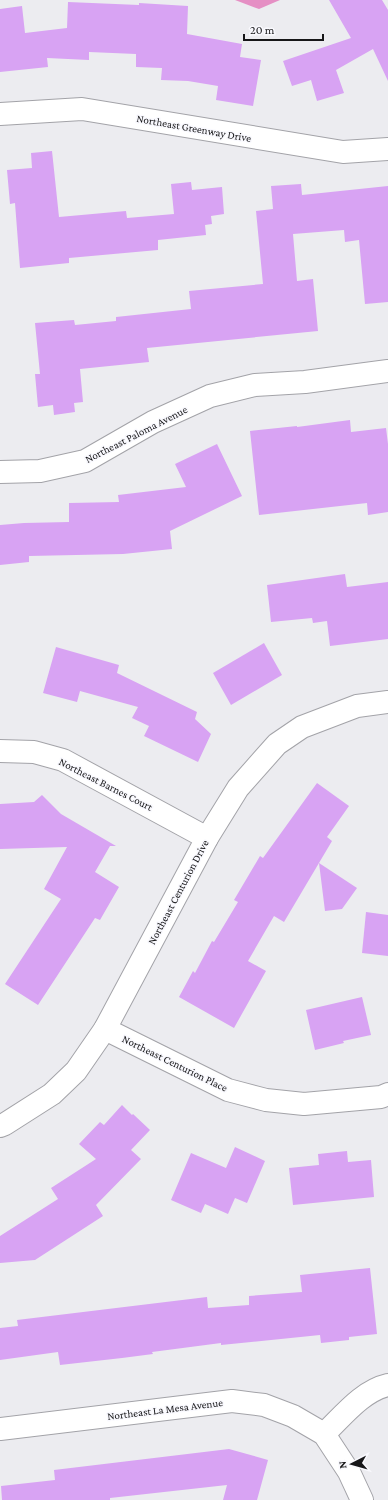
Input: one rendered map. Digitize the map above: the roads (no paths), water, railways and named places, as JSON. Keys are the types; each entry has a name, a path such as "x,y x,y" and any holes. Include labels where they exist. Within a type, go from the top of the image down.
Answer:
{"street":[{"name":"Northeast Greenway Drive","path":"0,114 82,109 343,152 388,148"},
{"name":"Northeast Paloma Avenue","path":"0,472 40,471 85,461 153,422 210,396 255,385 305,382 388,371"},
{"name":"Northeast Centurion Drive","path":"0,1126 52,1094 76,1071 105,1029 206,838 238,788 277,744 302,727 357,706 388,702"},
{"name":"Northeast Barnes Court","path":"0,751 34,752 63,760 206,838"},
{"name":"Northeast Centurion Place","path":"105,1029 228,1090 266,1100 304,1104 388,1094"},
{"path":"362,1500 348,1472 324,1434 360,1399 383,1386 388,1385"},
{"name":"Northeast La Mesa Avenue","path":"0,1429 232,1401 264,1405 293,1416 324,1434"}]}
